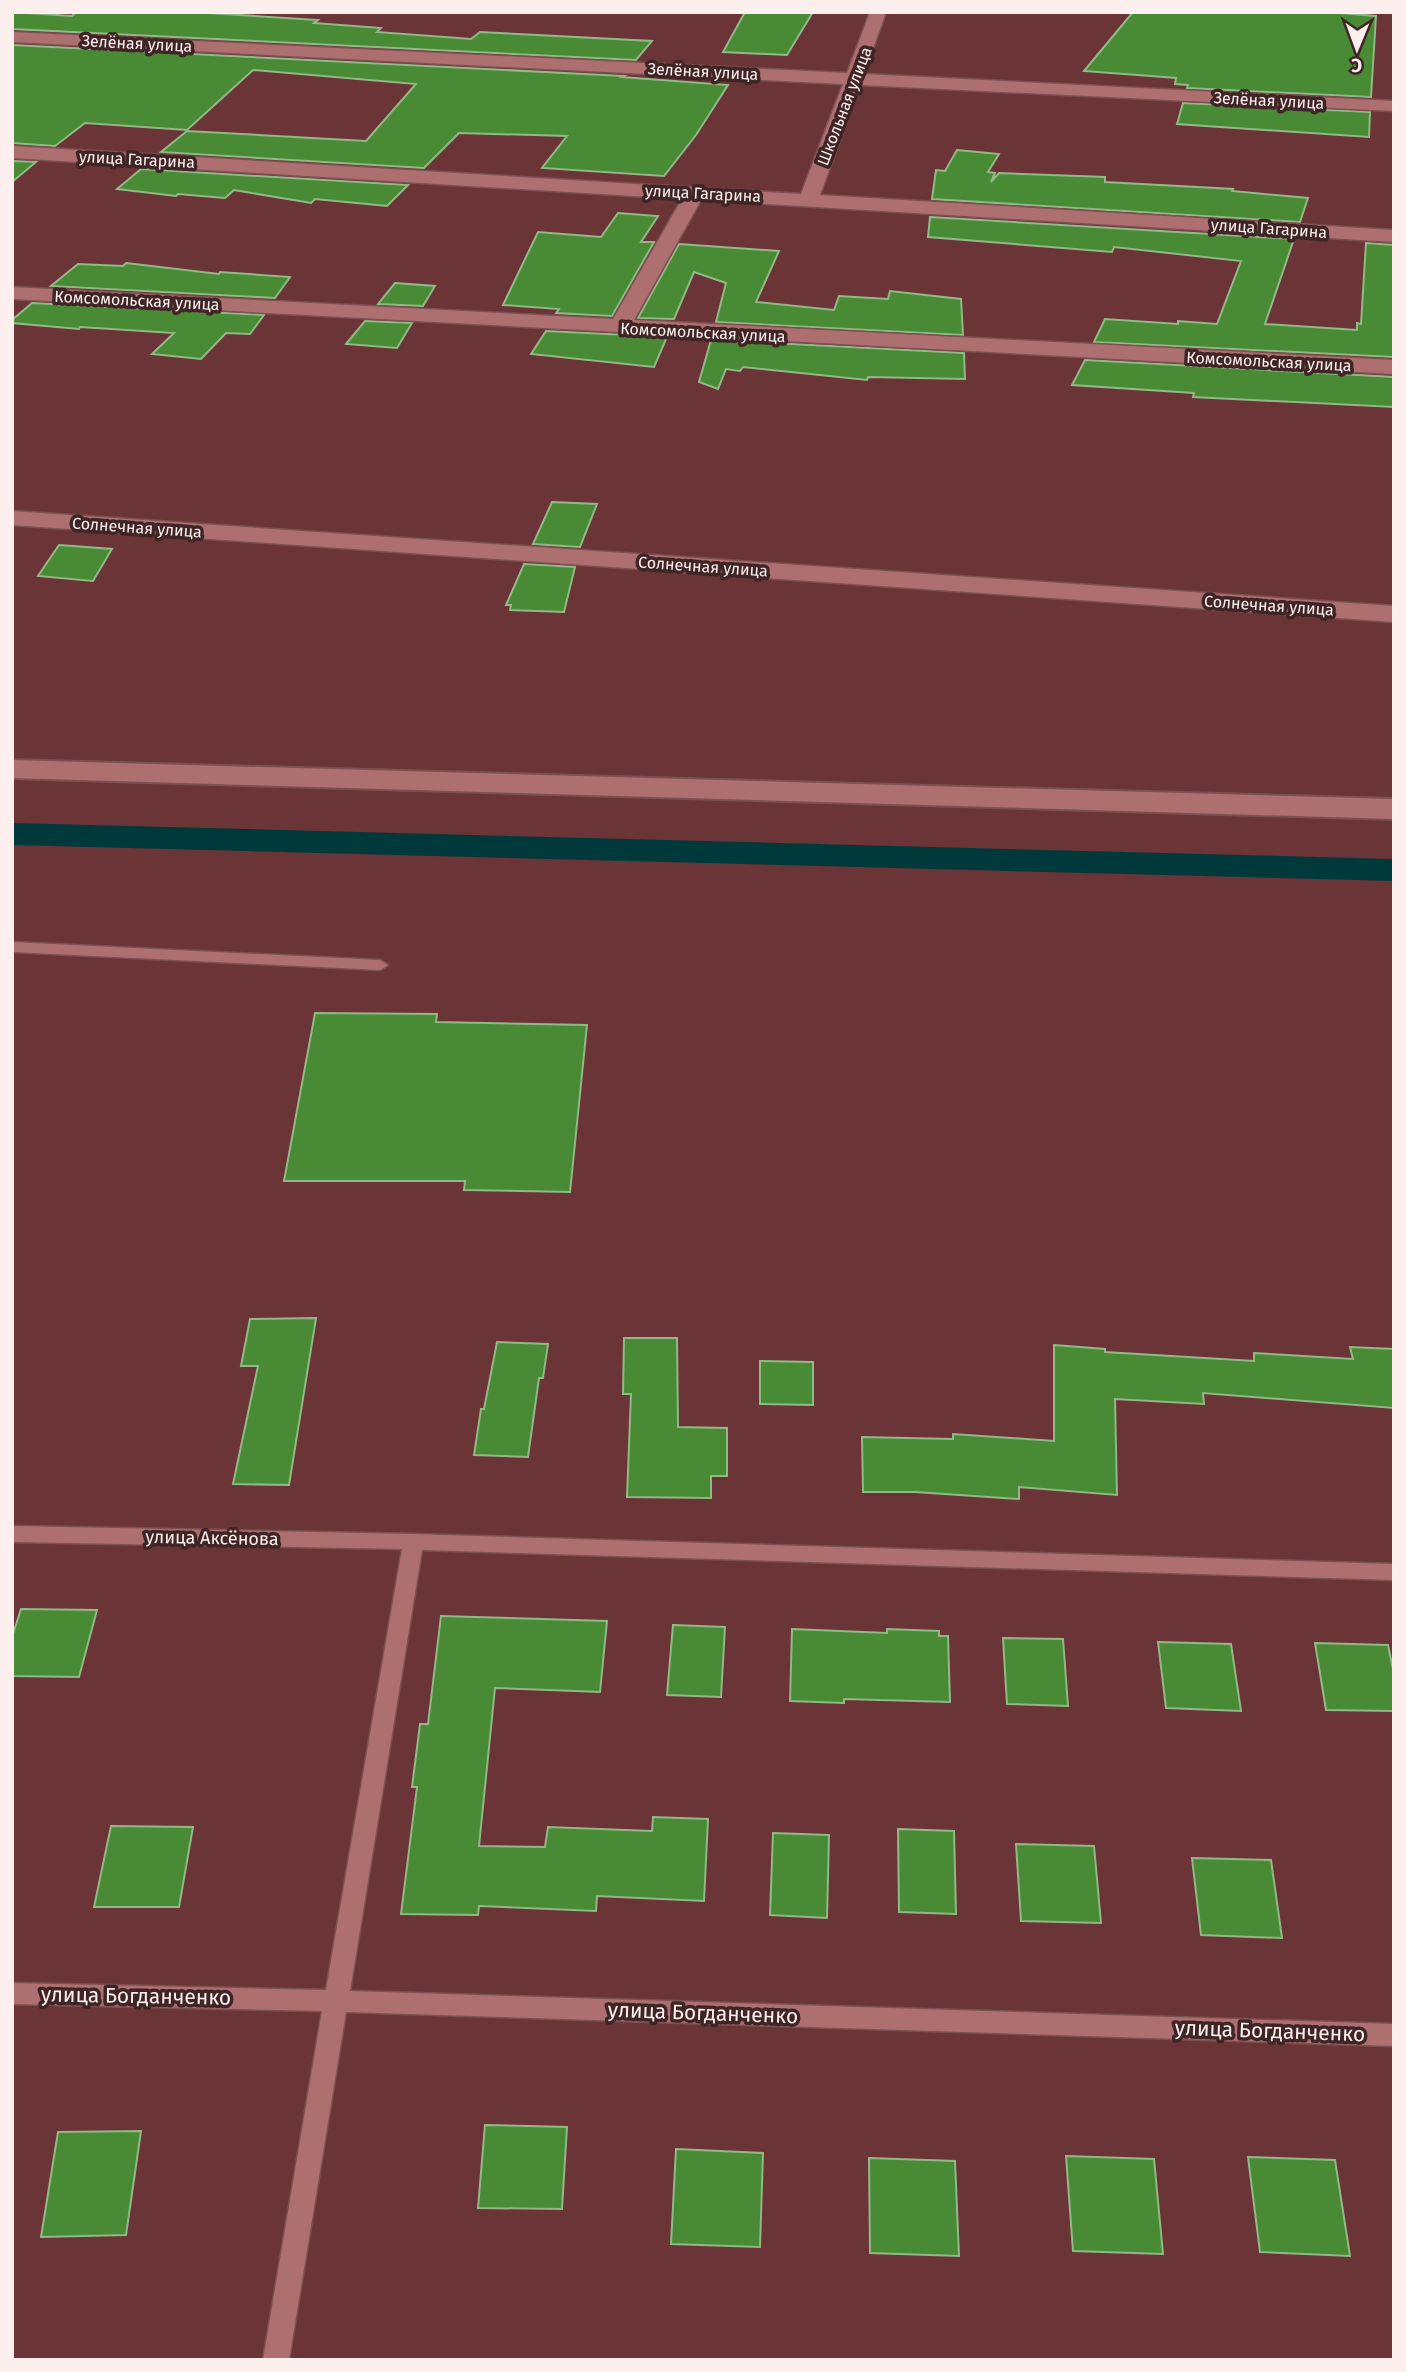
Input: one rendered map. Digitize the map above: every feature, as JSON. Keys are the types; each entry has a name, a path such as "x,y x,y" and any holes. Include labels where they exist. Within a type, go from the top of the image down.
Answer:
{"main road":[{"path":"12,769 1394,809"}],"street":[{"name":"Школьная улица","path":"809,199 856,78 878,12"},
{"name":"Зелёная улица","path":"12,37 1394,106"},
{"name":"улица Гагарина","path":"12,152 1394,236"},
{"path":"619,327 695,193"},
{"name":"Комсомольская улица","path":"12,293 1394,367"},
{"name":"Солнечная улица","path":"12,518 1394,614"}],"lane":[{"path":"12,947 380,965"},
{"name":"улица Аксёнова","path":"12,1534 412,1542 1394,1572"},
{"path":"276,2360 412,1542"},
{"name":"улица Богданченко","path":"12,1993 1394,2035"}],"building":[{"path":"12,12 72,16 76,12 193,12 318,20 314,23 381,28 377,32 471,39 480,32 652,41 636,60 12,29"},
{"path":"745,12 813,12 787,55 723,52"},
{"path":"1133,12 1328,12 1376,16 1371,97 1187,88 1188,85 1175,84 1176,78 1084,71"},
{"path":"12,45 624,76 622,77 728,85 696,135 664,176 542,168 567,136 459,133 424,168 161,152 187,131 366,141 416,84 253,70 187,130 85,123 55,146 12,143"},
{"path":"1183,103 1370,112 1369,137 1177,124"},
{"path":"957,150 999,154 988,172 995,173 991,182 999,173 1105,177 1105,182 1233,189 1232,191 1308,198 1300,222 932,199 936,170 945,171"},
{"path":"12,161 36,162 12,182"},
{"path":"141,169 408,185 387,206 315,199 311,203 234,190 225,198 117,189"},
{"path":"618,213 658,216 641,242 654,242 612,316 556,313 559,309 503,305 538,232 601,237"},
{"path":"930,217 1294,239 1265,324 1357,330 1357,323 1361,324 1366,243 1394,245 1394,357 1094,342 1105,319 1217,324 1241,261 1114,247 1112,252 928,237"},
{"path":"679,244 779,251 756,302 834,310 839,296 888,299 890,291 961,299 963,335 716,322 726,283 694,272 674,319 638,318"},
{"path":"126,263 219,274 290,277 275,298 51,286 78,264 123,266"},
{"path":"395,283 435,286 423,306 378,304"},
{"path":"32,303 264,315 250,334 226,333 201,359 152,354 174,333 12,323 12,320"},
{"path":"365,321 412,323 397,348 346,344"},
{"path":"546,331 667,337 654,367 531,354"},
{"path":"711,340 964,353 965,379 868,377 867,380 743,367 740,371 726,369 718,389 699,382"},
{"path":"1085,360 1394,377 1394,407 1193,397 1194,393 1072,385"},
{"path":"552,502 597,504 580,547 533,544"},
{"path":"59,545 112,549 93,581 38,576"},
{"path":"524,564 575,567 564,612 510,610 511,605 506,605"},
{"path":"315,1013 437,1014 436,1022 587,1025 570,1192 464,1190 465,1181 284,1181"},
{"path":"316,1318 289,1485 233,1484 258,1366 241,1366 250,1319"},
{"path":"624,1338 677,1338 678,1427 727,1428 727,1476 711,1476 711,1498 627,1497 631,1394 623,1394"},
{"path":"497,1342 548,1344 543,1378 539,1378 528,1457 474,1455 481,1409 484,1409"},
{"path":"1054,1345 1105,1349 1105,1352 1254,1361 1254,1353 1353,1359 1350,1347 1394,1349 1394,1408 1203,1393 1204,1404 1115,1399 1117,1495 1019,1487 1019,1499 915,1492 863,1492 862,1437 953,1439 953,1434 1054,1441"},
{"path":"760,1361 813,1362 813,1405 760,1404"},
{"path":"21,1609 97,1610 79,1677 12,1676 12,1637"},
{"path":"441,1616 607,1621 600,1692 495,1688 479,1846 545,1847 548,1827 652,1831 653,1817 708,1819 704,1901 597,1896 596,1911 479,1906 478,1915 401,1914 417,1787 412,1787 420,1724 428,1724"},
{"path":"673,1625 725,1627 721,1697 667,1695"},
{"path":"792,1629 887,1633 887,1629 939,1631 939,1636 948,1636 950,1702 844,1699 844,1703 790,1701"},
{"path":"1003,1638 1063,1639 1068,1706 1007,1704"},
{"path":"1158,1642 1231,1644 1241,1711 1166,1708"},
{"path":"1315,1643 1388,1645 1394,1674 1394,1711 1326,1710"},
{"path":"111,1826 193,1827 179,1907 94,1907"},
{"path":"898,1829 954,1831 956,1914 899,1912"},
{"path":"773,1833 829,1835 827,1918 770,1915"},
{"path":"1016,1844 1094,1846 1101,1923 1021,1921"},
{"path":"1192,1858 1271,1860 1282,1938 1201,1935"},
{"path":"485,2125 567,2127 562,2209 478,2208"},
{"path":"141,2131 126,2235 41,2237 58,2132"},
{"path":"676,2149 763,2153 760,2247 671,2244"},
{"path":"1066,2156 1154,2159 1163,2254 1073,2251"},
{"path":"1248,2157 1335,2160 1350,2256 1260,2252"},
{"path":"869,2158 955,2161 959,2256 870,2253"}],"waterway":[{"path":"12,834 1394,870"}]}
